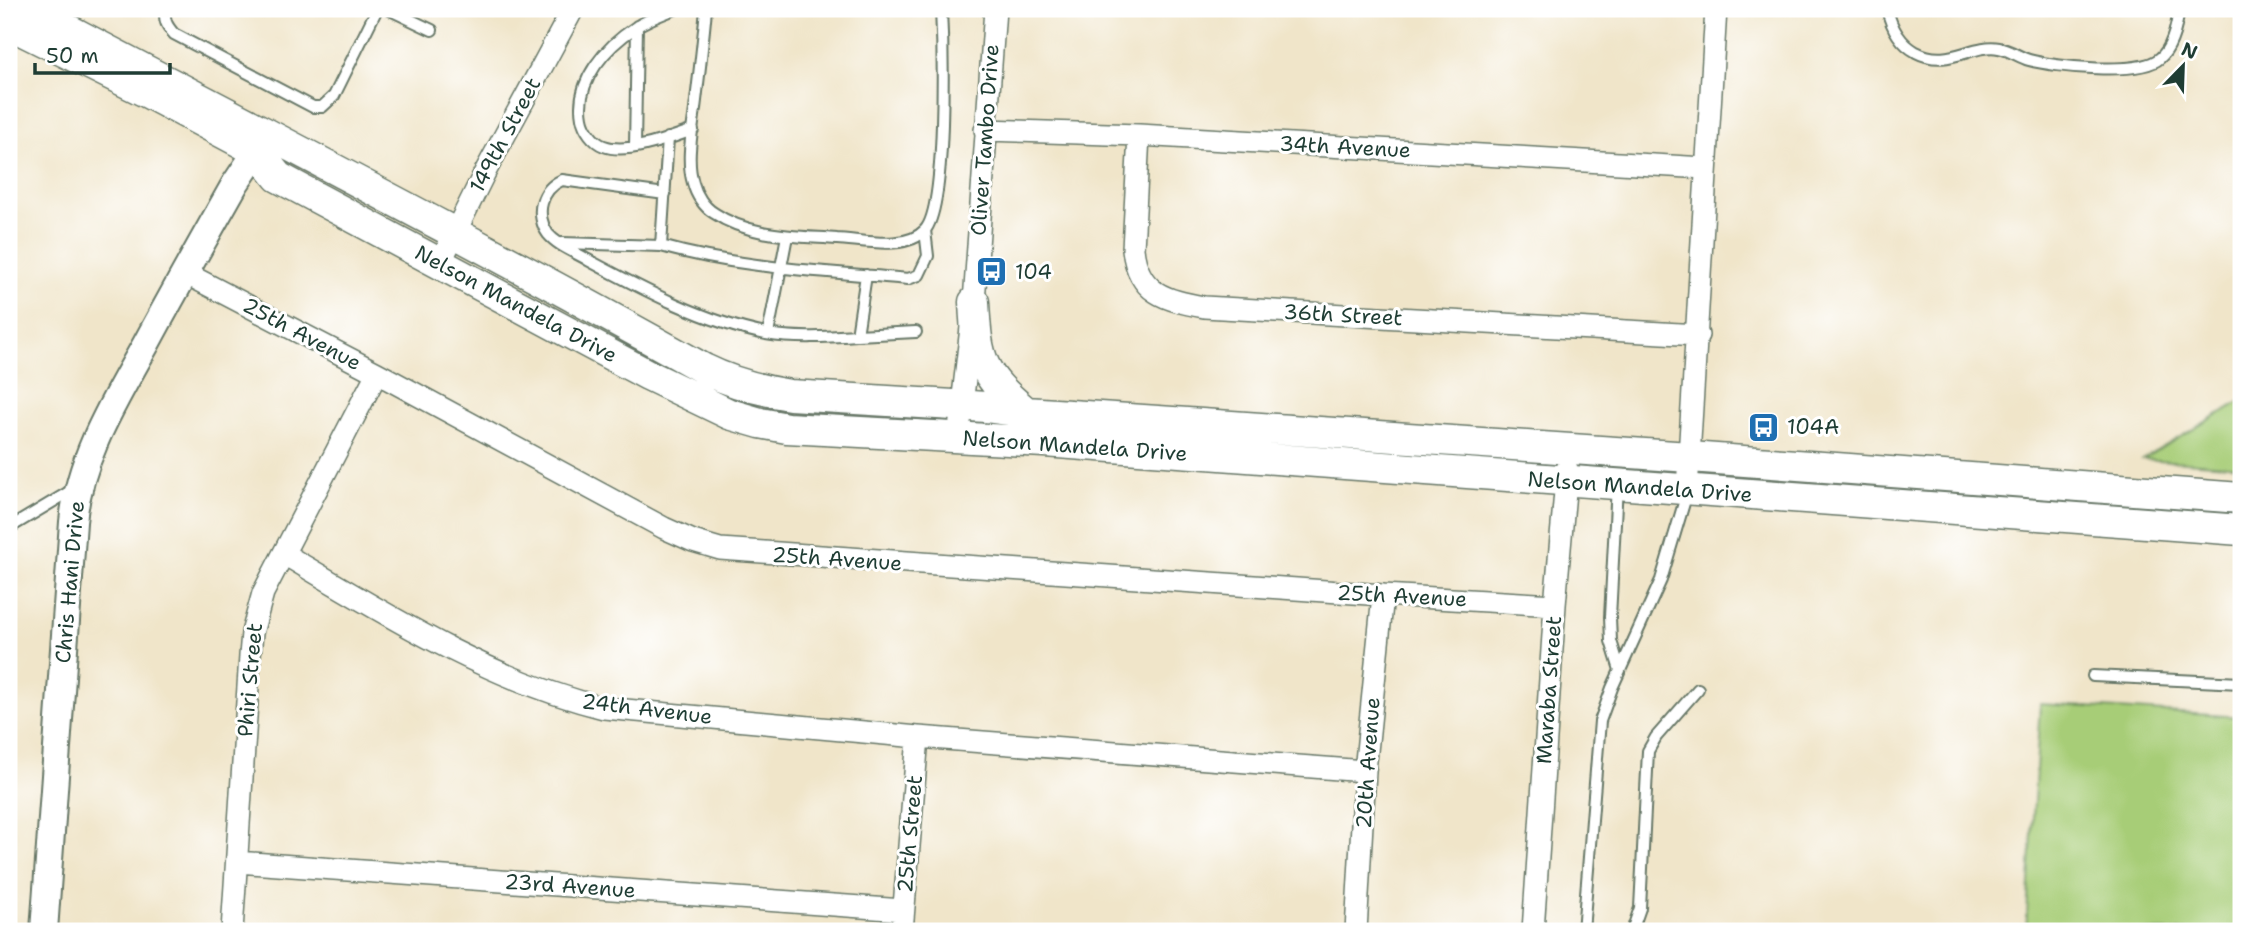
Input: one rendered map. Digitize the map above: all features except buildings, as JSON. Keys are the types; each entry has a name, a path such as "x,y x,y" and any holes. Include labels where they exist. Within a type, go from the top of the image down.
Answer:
{"main road":[{"name":"Nelson Mandela Drive","path":"29,9 261,142 278,177 648,375 729,414 760,423 787,428 1044,442 2241,530"},
{"name":"Nelson Mandela Drive","path":"9,24 146,92 354,181 455,232 728,381 760,390 790,395 2241,498"},
{"path":"974,302 975,337 982,364 996,385 1026,412"}],"street":[{"name":"149th Street","path":"440,263 484,174 573,9"},
{"name":"Oliver Tambo Drive","path":"958,439 974,302 995,9"},
{"path":"1688,490 1716,9"},
{"name":"34th Avenue","path":"985,130 1139,135 1705,168"},
{"name":"36th Street","path":"1139,135 1133,250 1135,264 1153,292 1171,301 1204,307 1698,335"},
{"name":"Chris Hani Drive","path":"44,931 74,513 79,486 90,453 119,394 261,142"},
{"name":"25th Avenue","path":"185,273 664,528 720,549 1555,605"},
{"name":"Phiri Street","path":"232,931 252,633 263,593 377,373"},
{"name":"Maraba Street","path":"1533,931 1568,449"},
{"name":"24th Avenue","path":"284,554 379,611 455,650 520,681 604,708 918,737 1365,771"},
{"name":"20th Avenue","path":"1356,931 1365,771 1383,595"},
{"name":"25th Street","path":"902,931 918,737"},
{"name":"23rd Avenue","path":"237,862 903,910"}],"lane":[{"path":"166,9 167,26 174,34 313,107 322,107 334,96 377,9"},
{"path":"388,9 432,30"},
{"path":"675,9 637,26 593,68 582,93 580,107 583,124 594,140 613,148 635,147 693,130"},
{"path":"706,9 690,157 692,182 698,197 711,212 730,222 787,236 889,242 914,238 925,230"},
{"path":"558,243 661,246 721,261 779,268 908,279 919,275 928,256 925,230 935,206 944,80 941,9"},
{"path":"1887,9 1896,32 1907,46 1926,56 1959,56 1999,48 2034,61 2109,69 2147,65 2161,58 2174,32 2179,9"},
{"path":"635,147 637,26"},
{"path":"661,246 667,138"},
{"path":"665,194 562,180 549,188 541,206 541,219 547,232 558,243 689,310 739,327 768,334 813,337 916,332"},
{"path":"768,334 787,236"},
{"path":"858,335 866,275"},
{"path":"1617,485 1610,617 1611,641 1620,670"},
{"path":"9,528 79,486"},
{"path":"1583,931 1601,722 1620,670 1661,580 1688,490"},
{"path":"2093,676 2241,683"},
{"path":"1632,931 1640,908 1648,751 1656,737 1698,689"}],"green space":[{"path":"2241,401 2241,466 2143,459"},
{"path":"2040,704 2241,717 2241,931 2026,931"}],"place":[{"name":"104","path":"992,272"},
{"name":"104A","path":"1764,427"}]}
